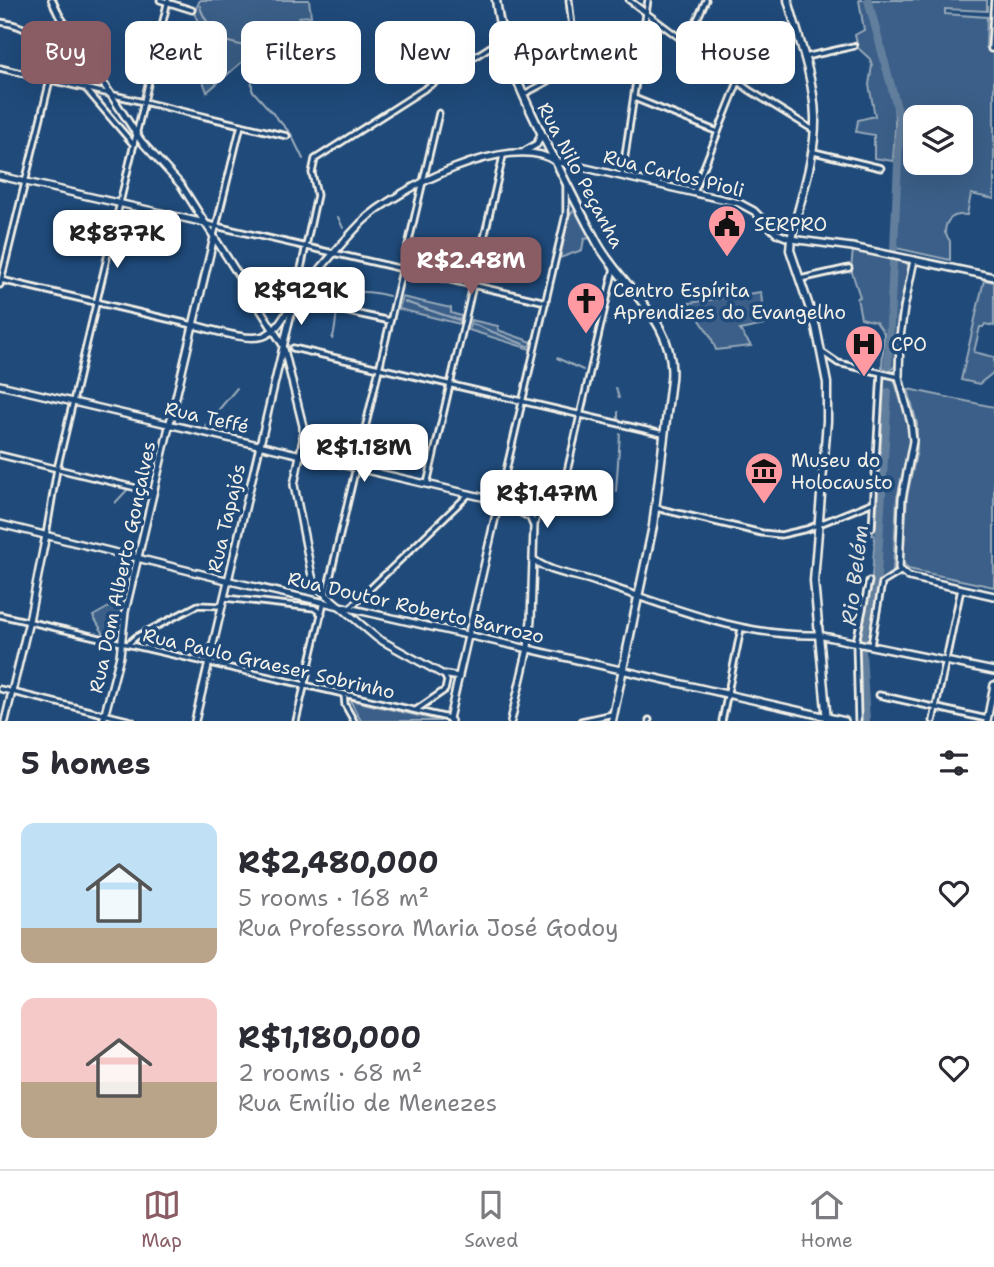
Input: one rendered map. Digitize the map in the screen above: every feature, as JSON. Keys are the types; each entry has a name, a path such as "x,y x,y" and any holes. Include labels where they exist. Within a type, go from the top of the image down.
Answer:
{"main road":[{"path":"52,0 136,134 177,180 283,345 303,426 294,481 313,580 340,606"},
{"name":"Rua Nilo Peçanha","path":"496,0 501,21"},
{"path":"788,0 814,107 812,151 790,239 791,256 814,320 825,369 827,421 814,581 827,718"},
{"name":"Rua Nilo Peçanha","path":"519,84 566,183 614,268 658,321 667,341 672,373 656,508 613,718"},
{"path":"523,152 534,147 541,134"},
{"name":"Rua Carlos Pioli","path":"273,330 283,321 294,303 335,253 369,216 422,184 474,161 504,154 523,152 544,155 555,161 745,205 776,233 790,239"},
{"path":"0,176 205,223"},
{"name":"Rua Dom Alberto Gonçalves","path":"104,718 125,644 125,612 214,237"},
{"path":"790,239 844,246 994,277"},
{"path":"209,256 222,252"},
{"path":"914,260 902,319 899,377 913,436 912,454 902,499 898,562 901,572 909,577 994,596"},
{"name":"Rua Tapajós","path":"195,721 294,303"},
{"path":"193,325 248,337 262,337 273,330"},
{"path":"276,376 284,373 290,376"},
{"name":"Rua Teffé","path":"0,385 499,501 527,515"},
{"path":"450,720 499,501"},
{"path":"510,721 528,648 533,606 534,526 527,515"},
{"name":"Rua Doutor Roberto Barrozo","path":"0,524 340,606 351,612 528,648 845,721"},
{"path":"5,721 46,535"},
{"path":"534,559 557,572"},
{"path":"534,570 539,568 595,581 741,629 818,635 994,671"},
{"path":"316,601 326,595"},
{"path":"351,612 377,638 442,674 459,677"},
{"path":"987,720 994,685"}],"street":[{"path":"160,0 192,10"},
{"path":"522,95 574,62 569,0"},
{"path":"629,0 676,36"},
{"path":"622,176 648,0"},
{"path":"696,21 706,0"},
{"path":"993,49 994,0"},
{"path":"46,535 57,468 168,1"},
{"path":"0,22 21,25"},
{"path":"803,57 854,46"},
{"name":"Rua Tapajós","path":"294,303 318,192 312,165 321,154 489,47"},
{"path":"0,68 21,73"},
{"path":"49,84 0,282 193,325"},
{"path":"70,84 287,136"},
{"path":"694,192 737,84"},
{"path":"741,84 815,131"},
{"path":"86,88 134,145"},
{"path":"634,98 718,132"},
{"path":"326,595 439,113"},
{"name":"Rua Dom Alberto Gonçalves","path":"214,237 241,125"},
{"path":"812,151 881,168"},
{"path":"427,484 504,154"},
{"path":"499,501 566,214 566,183"},
{"path":"566,214 572,209 581,211"},
{"path":"205,223 546,302"},
{"path":"534,526 546,496 564,480 614,268"},
{"path":"799,279 849,268"},
{"path":"297,281 310,284"},
{"path":"344,311 390,321"},
{"path":"293,348 665,434"},
{"path":"822,351 838,363 899,377"},
{"path":"825,369 838,363"},
{"path":"872,528 881,373"},
{"path":"0,455 153,492"},
{"path":"351,612 469,494"},
{"path":"656,508 768,534 793,533 874,502"},
{"path":"527,515 539,508"},
{"path":"863,643 885,579 901,572"},
{"path":"858,720 869,580"},
{"path":"933,721 961,589"},
{"path":"224,598 314,608 321,614"},
{"path":"296,721 324,603"},
{"path":"125,644 198,605 222,606"},
{"name":"Rua Paulo Graeser Sobrinho","path":"0,615 450,720"},
{"path":"722,721 741,629"},
{"path":"415,711 446,690 447,681 442,674"},
{"path":"0,689 104,718 132,721"},
{"path":"344,694 345,705 355,721"},
{"path":"879,695 987,720"},
{"path":"581,721 613,718"}],"shaded area":[{"path":"200,0 309,0 311,16 299,17 300,21 241,21 241,63 227,75 227,21 198,21 194,13"},
{"path":"859,0 867,0 893,101 893,161 874,158 874,135 856,132 858,120 875,116 869,85 872,65 870,59 858,48 855,35 864,30"},
{"path":"871,0 987,0 987,11 945,9 945,14 987,17 986,47 994,51 994,199 971,194 967,215 954,216 949,220 945,233 950,241 950,260 896,248 902,122"},
{"path":"204,84 216,84 207,92"},
{"path":"573,211 577,212 591,238 584,239 582,250 560,258 569,215"},
{"path":"853,250 905,262 909,266 897,323 895,366 892,369 882,367 884,333 876,322 861,318 857,298 860,297 851,269"},
{"path":"984,280 994,282 994,326 985,324 980,327 974,352 994,357 994,372 979,384 961,380"},
{"path":"761,292 764,325 740,330 751,346 716,350 711,337 689,303"},
{"path":"402,297 451,308 451,313 461,316 460,324 399,309"},
{"path":"471,320 498,326 498,330 532,342 530,349 469,330"},
{"path":"882,376 894,379 909,428 910,441 897,498 893,571 882,579 870,639 861,637 872,577"},
{"path":"908,389 994,407 994,587 908,569 903,562 907,496 917,450 917,424"},
{"path":"123,599 118,639 105,636 93,616"},
{"path":"350,700 441,721 361,721"}],"waterway":[{"name":"Rio Belém","path":"868,0 900,119 894,248"},
{"path":"200,6 217,39 244,46 251,51 252,90 291,134 303,159"},
{"path":"338,217 343,228"},
{"name":"Rio Belém","path":"888,365 893,262"},
{"path":"332,339 337,312 345,298 358,292 389,296"},
{"path":"405,302 459,320"},
{"path":"473,324 528,346"},
{"path":"557,358 583,370"},
{"path":"205,426 237,388"},
{"path":"616,388 619,398"},
{"name":"Rio Belém","path":"866,721 863,635 877,576 888,392"},
{"path":"618,412 618,419"},
{"path":"616,491 620,434"},
{"path":"115,503 129,488"}],"place":[{"name":"SERPRO","path":"727,258"},
{"name":"Centro Espírita Aprendizes do Evangelho","path":"586,335"},
{"name":"CPO","path":"864,378"},
{"name":"Museu do Holocausto","path":"764,505"}]}
